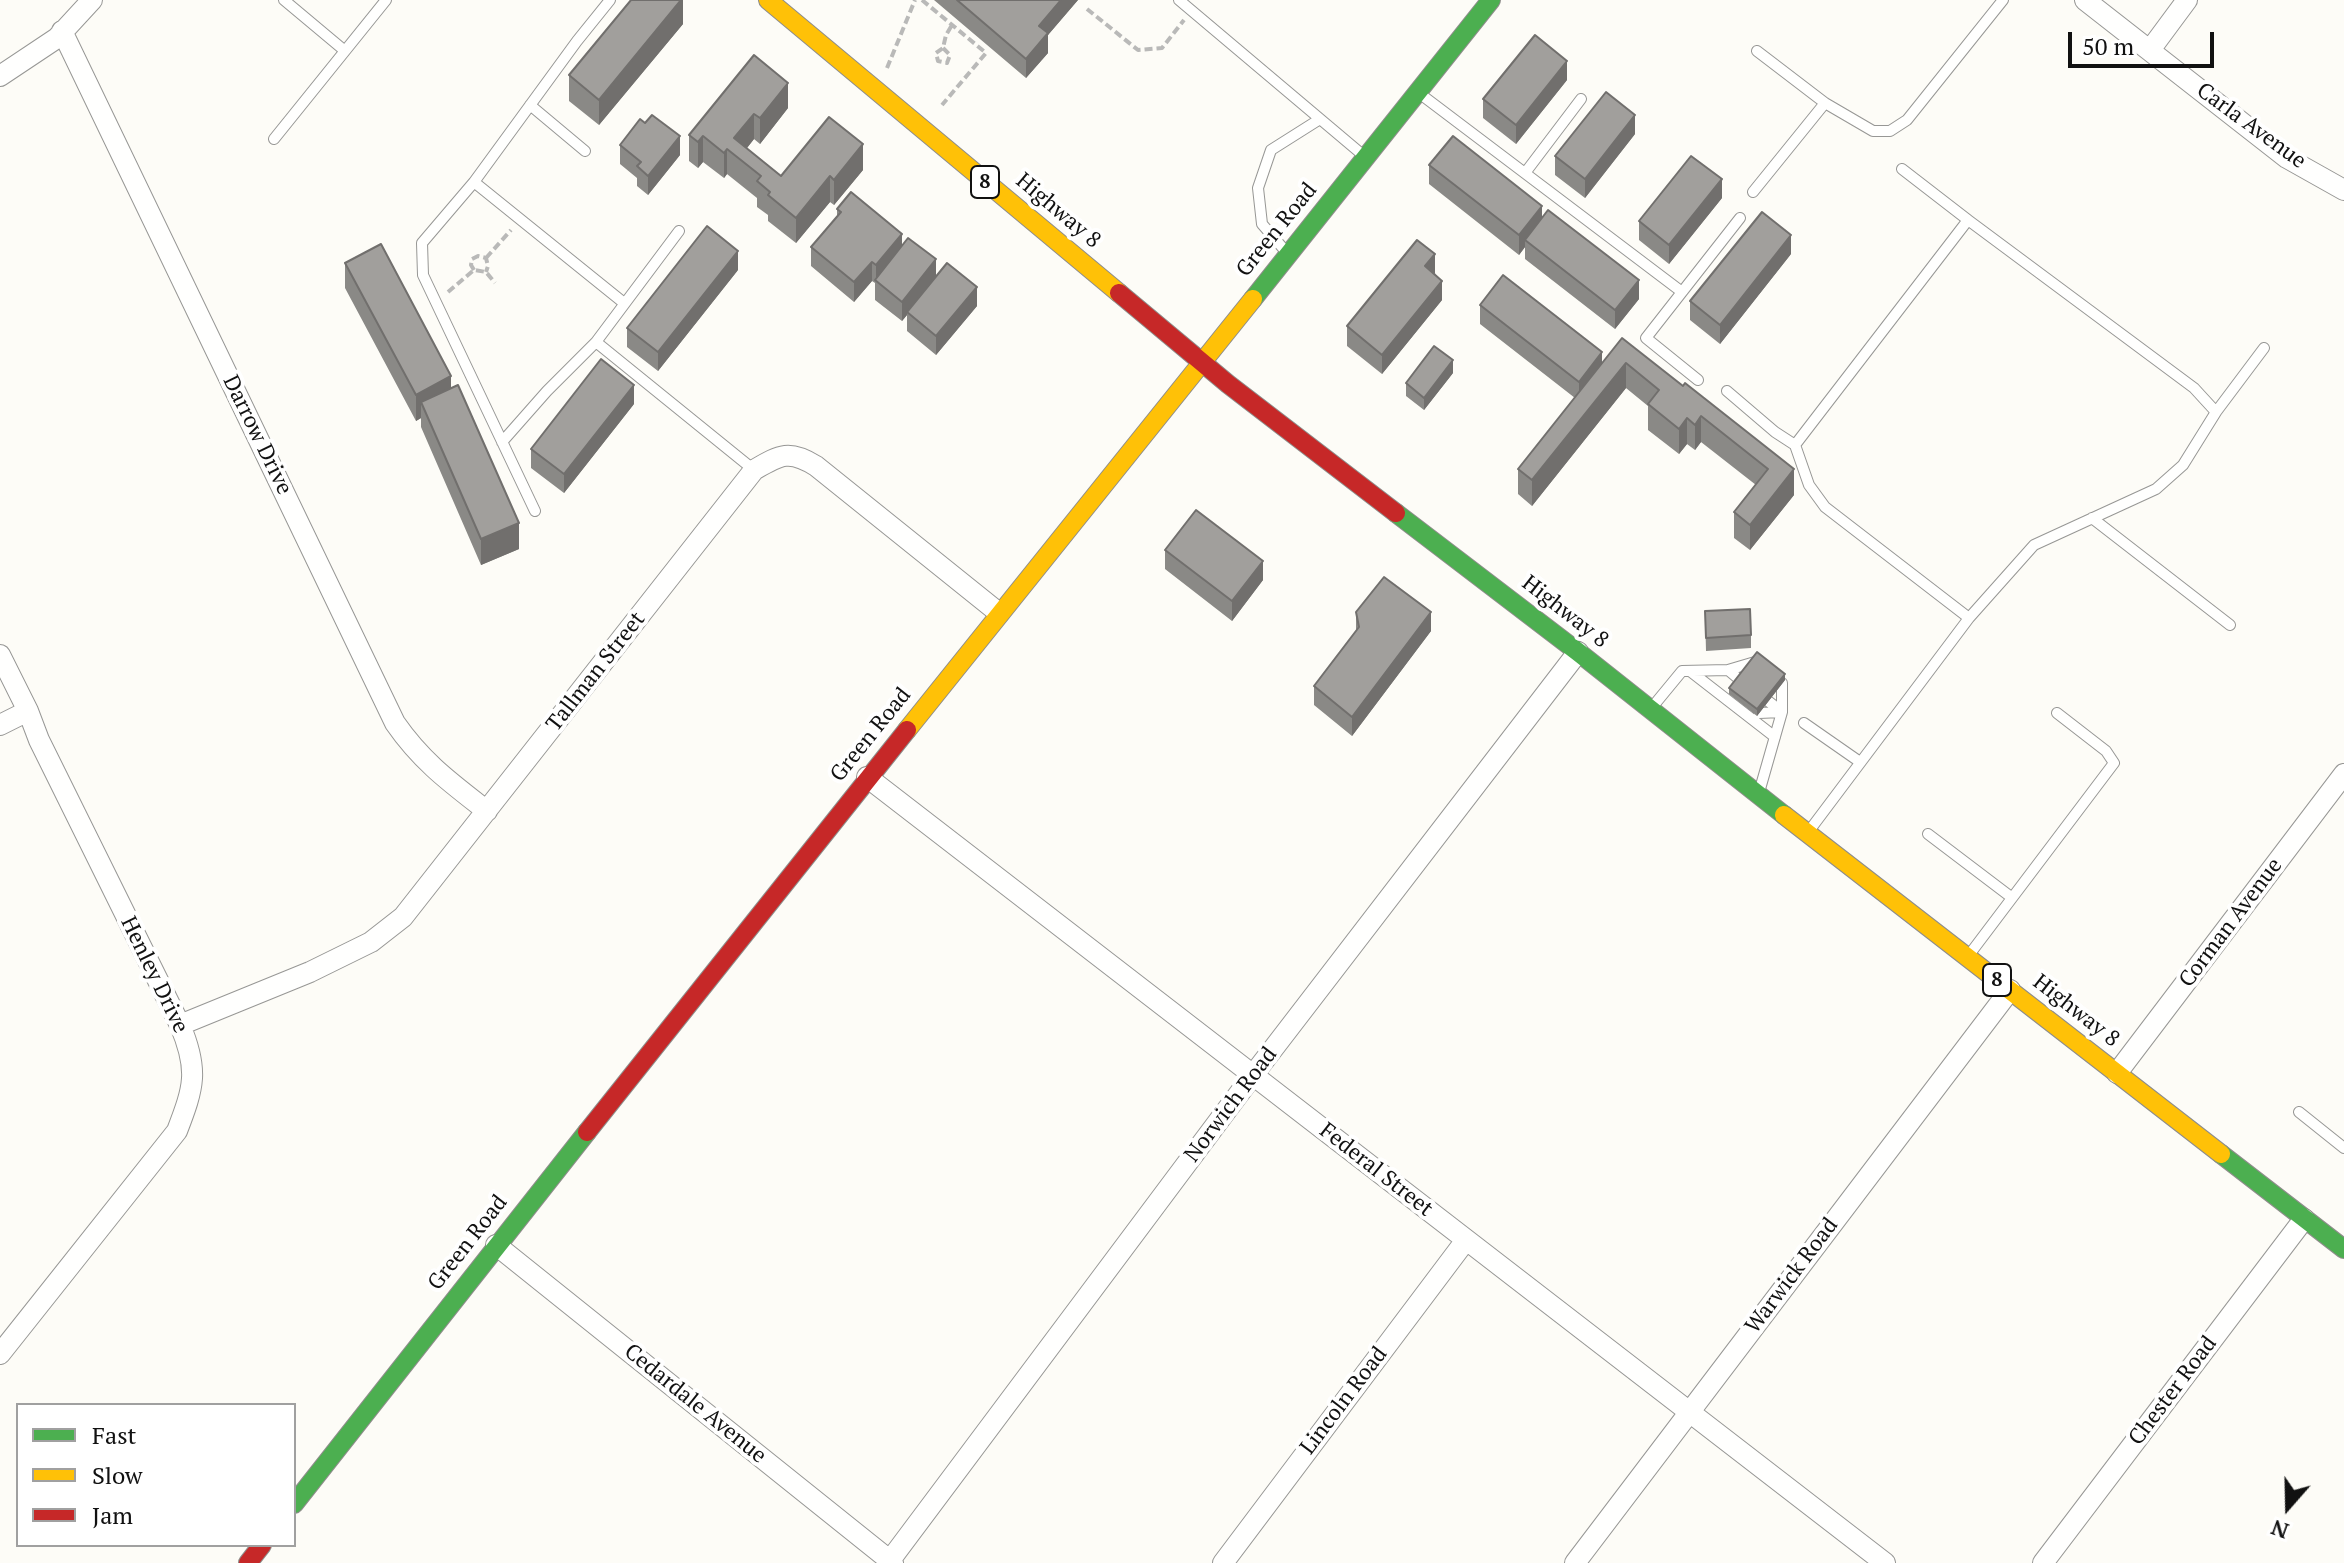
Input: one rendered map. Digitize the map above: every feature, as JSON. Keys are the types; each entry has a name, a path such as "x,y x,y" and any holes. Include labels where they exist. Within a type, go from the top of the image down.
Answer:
{"main road":[{"name":"Highway 8","path":"768,0 1202,363 2344,1249"},
{"name":"Green Road","path":"296,1501 867,777 1491,0"},
{"path":"248,1563 260,1547"}],"street":[{"path":"0,76 57,38 92,0"},
{"name":"Carla Avenue","path":"2085,0 2287,158 2344,190"},
{"path":"2150,50 2187,0"},
{"name":"Darrow Drive","path":"62,31 395,723 427,763 487,811"},
{"path":"754,470 780,455 799,456 816,466 999,613"},
{"name":"Tallman Street","path":"180,1025 310,972 371,942 403,917 754,470"},
{"name":"Norwich Road","path":"890,1562 1253,1075 1578,652"},
{"name":"Henley Drive","path":"0,655 180,1025 194,1071 192,1092 177,1131 0,1354"},
{"path":"0,725 28,711"},
{"name":"Corman Avenue","path":"2117,1073 2344,774"},
{"name":"Federal Street","path":"867,777 1885,1563"},
{"name":"Warwick Road","path":"1575,1563 2010,990"},
{"name":"Chester Road","path":"2043,1563 2304,1219"},
{"name":"Lincoln Road","path":"1223,1563 1466,1240"},
{"name":"Cedardale Avenue","path":"496,1245 890,1562"}],"lane":[{"path":"284,0 345,51"},
{"path":"274,139 386,0"},
{"path":"535,511 423,275 422,243 474,182 610,0"},
{"path":"1179,0 1365,157"},
{"path":"1757,51 1825,103 1873,131 1890,131 1907,120 2003,0"},
{"path":"1418,92 1682,292"},
{"path":"1525,173 1581,99"},
{"path":"1753,192 1825,103"},
{"path":"530,105 585,151"},
{"path":"1288,255 1262,224 1258,188 1271,150 1320,119"},
{"path":"1902,169 2194,388 2216,412"},
{"path":"474,182 624,303"},
{"path":"1698,380 1646,338 1740,218"},
{"path":"1795,445 1968,220"},
{"path":"502,442 596,342 679,231"},
{"path":"596,342 754,470"},
{"path":"1807,833 1969,618 2034,545 2156,489 2183,465 2216,412 2264,348"},
{"path":"1727,391 1795,445 1809,485 1825,507 1969,618"},
{"path":"2092,518 2230,625"},
{"path":"1651,709 1682,671 1728,670 1755,662"},
{"path":"1728,670 1738,683"},
{"path":"1690,671 1775,737"},
{"path":"1758,795 1782,712 1782,683"},
{"path":"1782,712 1766,704 1782,712"},
{"path":"1968,957 2114,763 2106,751 2057,713"},
{"path":"1804,723 1860,762"},
{"path":"1928,834 2011,897"},
{"path":"2299,1112 2344,1148"}],"path":[{"path":"874,89 888,67 915,0"},
{"path":"922,0 986,53 942,105"},
{"path":"1087,9 1138,50 1162,48 1192,11"},
{"path":"943,48 952,25"},
{"path":"486,258 520,219"},
{"path":"474,270 472,259 478,256 486,258"},
{"path":"486,258 486,272"},
{"path":"436,303 474,270"},
{"path":"474,270 486,272 495,283"}],"building":[{"path":"631,0 681,0 599,100 569,75"},
{"path":"957,0 1061,0 1039,26 1048,33 1026,59"},
{"path":"1535,35 1567,61 1516,125 1483,99"},
{"path":"754,55 788,83 760,118 754,114 734,138 781,176 829,117 863,144 834,180 830,176 796,218 768,195 770,192 757,181 761,176 727,149 724,153 703,136 698,142 689,135"},
{"path":"1606,92 1635,115 1585,179 1555,156"},
{"path":"652,115 680,136 648,176 637,166 641,162 620,145 640,119 645,123"},
{"path":"1453,136 1542,206 1519,235 1429,165"},
{"path":"1691,156 1722,179 1669,245 1639,221"},
{"path":"851,192 902,234 876,265 872,262 854,282 811,247 841,212 837,209"},
{"path":"1548,210 1639,280 1615,310 1525,240"},
{"path":"1762,212 1791,235 1720,325 1690,301"},
{"path":"707,226 738,251 658,352 627,328"},
{"path":"908,238 936,259 902,302 875,280"},
{"path":"1417,240 1435,254 1425,266 1442,281 1382,355 1347,326"},
{"path":"381,244 451,376 416,395 345,263"},
{"path":"947,263 977,287 936,336 907,312"},
{"path":"1503,275 1602,352 1579,382 1480,305"},
{"path":"1622,338 1794,469 1750,525 1734,512 1768,469 1701,416 1695,425 1687,418 1679,429 1648,404 1659,390 1626,363 1532,480 1518,469"},
{"path":"1434,346 1453,360 1424,398 1406,383"},
{"path":"601,359 634,385 564,474 531,449"},
{"path":"458,385 519,523 481,539 421,402"},
{"path":"1196,510 1263,561 1232,601 1165,550"},
{"path":"1384,577 1431,612 1352,717 1314,686 1359,627 1356,612"},
{"path":"1750,609 1751,635 1706,638 1705,611"},
{"path":"1757,652 1785,674 1757,709 1729,688"}],"traffic: fast":[{"path":"1253,299 1491,0"},
{"path":"1396,513 1784,815"},
{"path":"296,1501 587,1132"},
{"path":"2221,1154 2344,1249"}],"traffic: slow":[{"path":"768,0 1119,293"},
{"path":"907,730 1253,299"},
{"path":"1784,815 2221,1154"}],"traffic: jam":[{"path":"1119,293 1228,384 1396,513"},
{"path":"587,1132 907,730"},
{"path":"248,1563 260,1547"}]}
